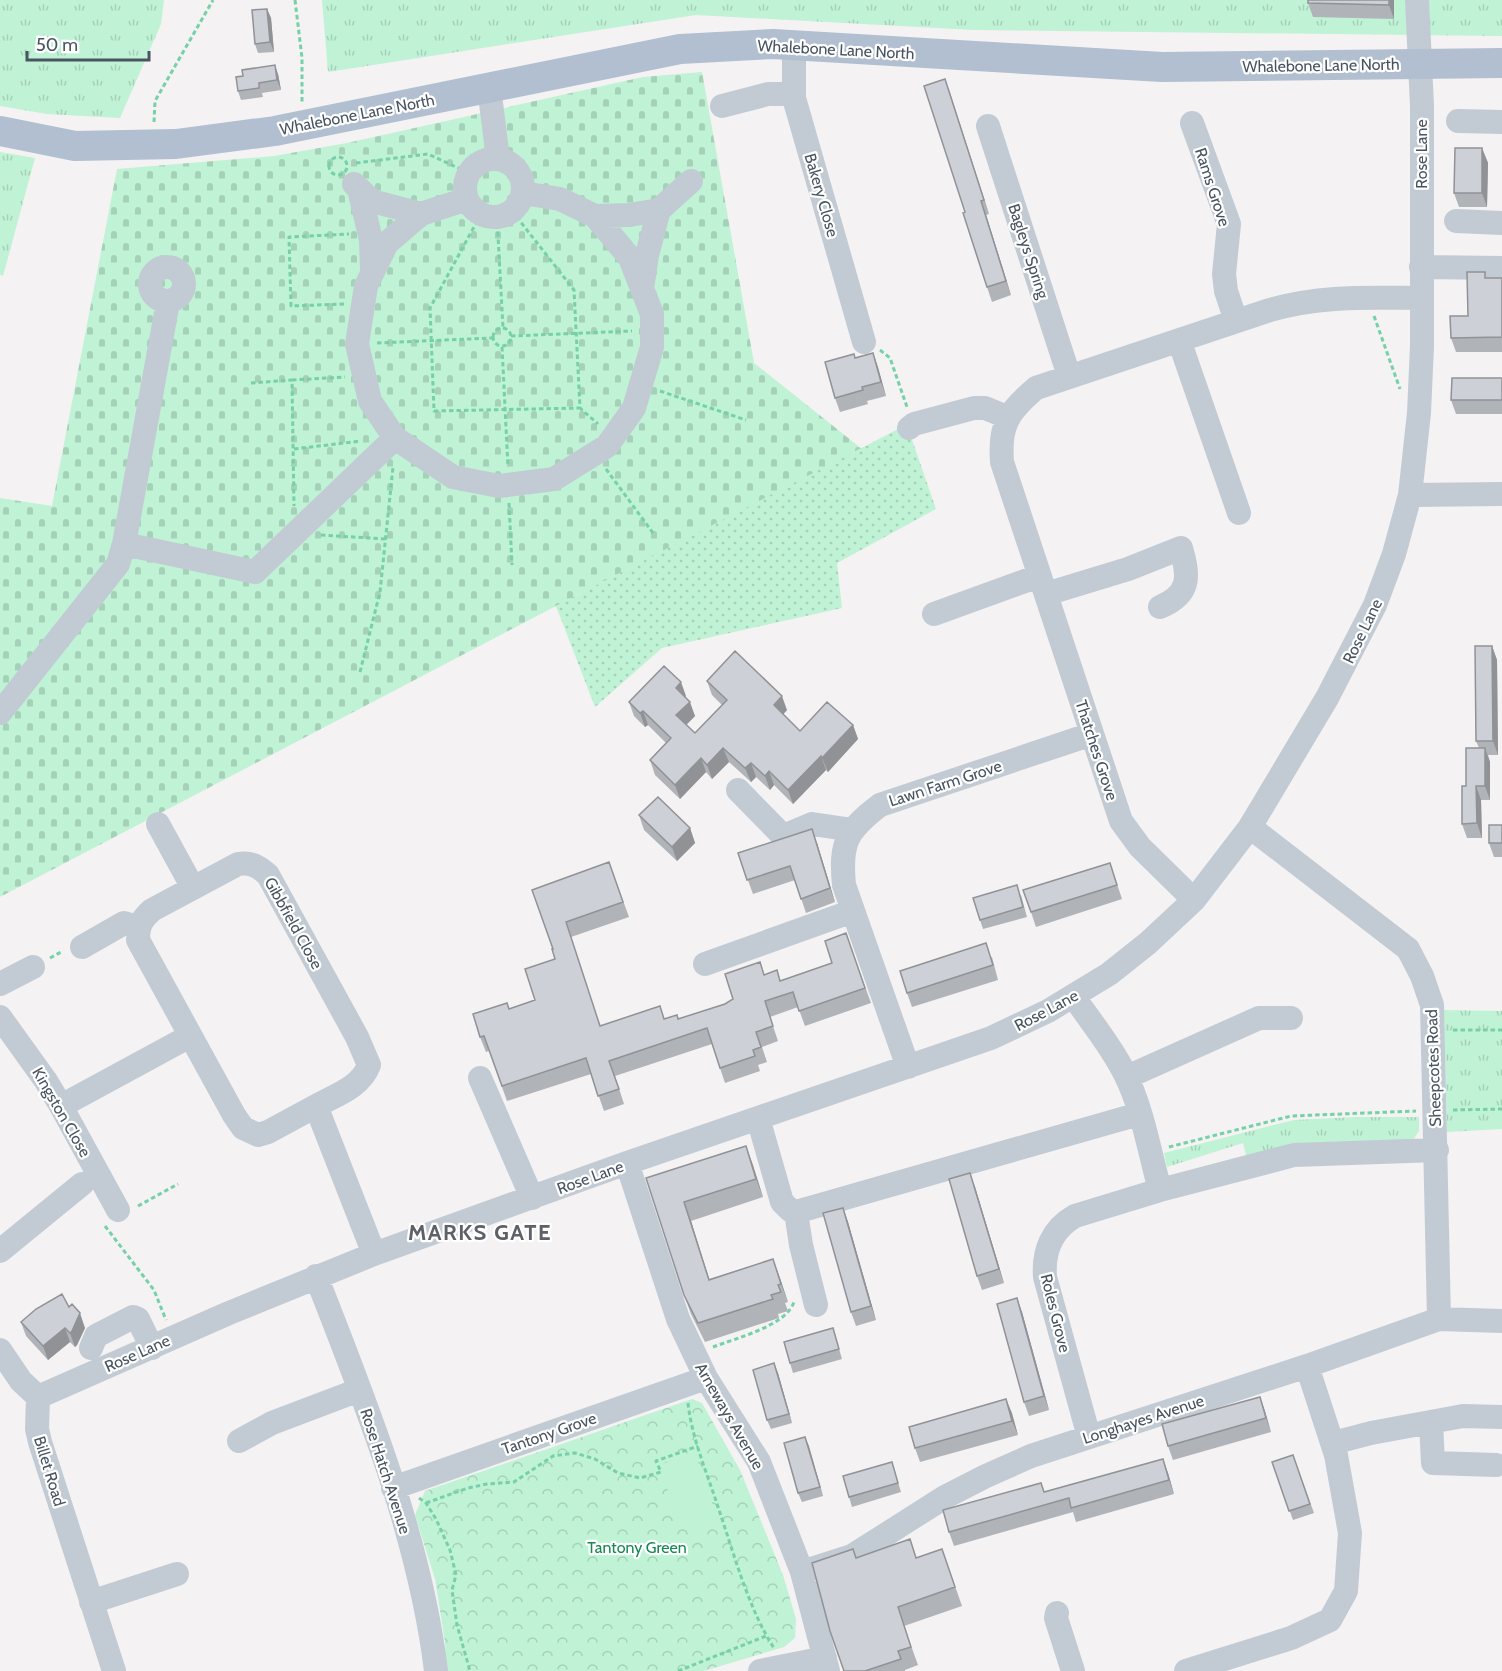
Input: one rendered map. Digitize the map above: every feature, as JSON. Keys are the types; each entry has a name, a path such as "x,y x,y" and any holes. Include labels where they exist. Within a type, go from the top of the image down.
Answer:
{"main road":[{"name":"Whalebone Lane North","path":"0,131 75,147 176,144 302,126 680,49 773,44 1162,67 1502,63"}],"street":[{"name":"Rose Lane","path":"38,1397 316,1276 374,1254 627,1163 991,1038 1074,997 1109,974 1141,949 1194,900 1250,827 1327,698 1375,605 1394,554 1410,495 1419,412 1422,298 1421,63 1417,0"},
{"name":"Bakery Close","path":"794,45 794,94 870,343"},
{"path":"489,87 498,159"},
{"path":"722,106 768,94 794,94"},
{"path":"1458,121 1502,122"},
{"name":"Rams Grove","path":"1192,123 1228,224 1224,274 1226,291 1236,321"},
{"name":"Bagleys Spring","path":"988,126 1069,376"},
{"path":"498,159 511,164 518,171 522,181 496,207 465,190 469,173 481,162 498,159"},
{"path":"352,178 372,201 421,214 560,199 595,216 630,258 652,314 652,347 634,408 607,446 554,479 499,486 453,477 395,438 370,400 357,344 366,286 387,243 421,214"},
{"path":"352,178 369,233 372,274"},
{"path":"642,289 647,255 659,210 690,181"},
{"path":"595,216 629,215 659,210"},
{"path":"1456,221 1502,222"},
{"path":"1421,267 1502,268"},
{"path":"911,426 974,408 985,408 1007,417 1036,388 1300,302 1422,298"},
{"path":"0,713 118,564 124,544 168,302"},
{"path":"1179,340 1239,513"},
{"name":"Thatches Grove","path":"1007,417 1000,443 1002,462 1121,821 1140,847 1194,900"},
{"path":"124,544 255,572 395,438"},
{"path":"1410,495 1502,494"},
{"path":"934,614 1043,585 1128,569 1181,548 1187,569 1186,581 1180,595 1172,602 1160,607"},
{"name":"Lawn Farm Grove","path":"908,1067 844,885 841,859 848,836 862,819 880,805 1092,734"},
{"path":"738,790 781,834 786,836 812,824 853,830"},
{"path":"158,824 193,888"},
{"name":"Sheepcotes Road","path":"1250,827 1408,949 1422,976 1432,1005 1439,1319"},
{"name":"Gibbfield Close","path":"246,863 258,866 268,875 357,1037 369,1065 366,1074 359,1082 268,1132 258,1135 243,1128 143,951 138,940 138,927 143,918 153,910 237,864 246,863"},
{"path":"705,964 853,911"},
{"path":"82,947 124,923 138,927"},
{"path":"0,984 33,967"},
{"path":"1074,997 1121,1064 1127,1077 1160,1190"},
{"name":"Kingston Close","path":"0,1017 46,1081 121,1213"},
{"path":"1127,1077 1259,1018 1291,1018"},
{"path":"61,1106 190,1036"},
{"path":"480,1078 532,1198"},
{"path":"316,1106 374,1254"},
{"path":"758,1118 782,1202 790,1210 796,1212 1139,1114"},
{"name":"Roles Grove","path":"1089,1437 1047,1287 1044,1265 1046,1252 1058,1228 1075,1216 1160,1190 1294,1155 1437,1150"},
{"name":"Arneways Avenue","path":"627,1163 678,1319 695,1354 696,1381 759,1462 802,1572 827,1664"},
{"path":"0,1251 82,1184"},
{"path":"796,1212 805,1303"},
{"name":"Rose Hatch Avenue","path":"316,1276 397,1486 430,1621 436,1671"},
{"path":"91,1348 96,1336 133,1317 138,1319 152,1348"},
{"name":"Longhayes Avenue","path":"802,1572 852,1556 945,1497 1031,1456 1307,1366 1439,1319 1502,1321"},
{"path":"0,1350 21,1381 38,1397"},
{"path":"1186,1671 1291,1638 1330,1620 1346,1591 1350,1533 1333,1443 1307,1366"},
{"name":"Tantony Grove","path":"397,1486 696,1381"},
{"path":"239,1441 272,1423 359,1390"},
{"name":"Billet Road","path":"38,1397 40,1442 114,1671"},
{"path":"1333,1443 1371,1433 1463,1416 1502,1417"},
{"path":"1431,1422 1433,1463 1496,1465"},
{"path":"91,1602 177,1574"},
{"path":"1057,1613 1056,1617 1073,1671"},
{"path":"771,1669 827,1664"}],"path":[{"path":"154,145 155,101 213,0"},
{"path":"295,0 302,58 302,126"},
{"path":"352,178 428,154 469,173"},
{"path":"338,157 344,159 352,178 346,169 339,174 333,173 329,166 332,159 338,157"},
{"path":"496,207 502,328"},
{"path":"496,207 574,290 580,408"},
{"path":"496,207 430,308 434,411 580,408 613,437"},
{"path":"364,303 291,306 289,237 369,233"},
{"path":"1371,307 1400,391"},
{"path":"502,328 508,330 511,336 509,344 502,347 496,345 492,338 496,330 502,328"},
{"path":"511,336 652,330"},
{"path":"357,344 492,338"},
{"path":"870,343 890,358 911,426"},
{"path":"502,347 512,565"},
{"path":"251,383 364,376"},
{"path":"292,380 295,534 386,539"},
{"path":"641,385 746,420"},
{"path":"360,672 380,592 395,438"},
{"path":"294,449 362,441"},
{"path":"594,454 653,533"},
{"path":"33,967 74,945 82,947"},
{"path":"1432,1030 1502,1030"},
{"path":"1451,1110 1502,1109"},
{"path":"1150,1152 1291,1116 1423,1110"},
{"path":"166,1320 154,1290 104,1225 121,1213 178,1184"},
{"path":"695,1354 781,1320 791,1309 805,1303"},
{"path":"696,1381 693,1430 741,1574 766,1636 775,1650 771,1669"},
{"path":"426,1503 468,1488 514,1482 553,1456 575,1453 595,1459 618,1473 640,1478 661,1472 656,1461 698,1446"},
{"path":"397,1486 426,1503 450,1550 456,1575 452,1590 457,1625 470,1671"},
{"path":"678,1671 766,1636"}],"green space":[{"path":"0,0 164,0 161,24 120,118 47,114 0,106"},
{"path":"322,0 1502,0 1502,36 974,30 696,15 328,72"},
{"path":"702,72 754,363 862,449 556,606 0,897 0,498 52,506 117,169 274,156 347,143 643,77"},
{"path":"0,152 35,158 3,276 0,275"},
{"path":"904,426 910,434 936,509 837,563 842,608 662,648 595,707 556,606"},
{"path":"1444,1010 1502,1011 1502,1129 1447,1132"},
{"path":"1419,1117 1419,1131 1413,1140 1247,1159 1243,1143 1167,1167 1164,1153 1294,1120"},
{"name":"Tantony Green","path":"692,1399 702,1403 740,1470 783,1575 796,1619 795,1638 784,1647 704,1671 446,1671 445,1642 435,1579 415,1515 425,1491"},
{"path":"695,1453 717,1517 681,1529 659,1465"}],"building":[{"path":"1308,0 1389,0 1389,5 1308,3"},
{"path":"267,9 270,42 255,44 252,10"},
{"path":"275,65 277,80 259,83 259,88 238,91 236,77 243,76 242,70"},
{"path":"945,79 984,200 981,201 1006,281 987,287 924,86"},
{"path":"1455,148 1482,148 1482,193 1454,193"},
{"path":"1467,272 1485,272 1485,278 1502,278 1502,337 1451,338 1450,316 1468,316"},
{"path":"873,353 881,382 835,398 825,362 854,354 855,358"},
{"path":"1452,378 1502,378 1502,400 1451,400"},
{"path":"1475,646 1492,646 1493,741 1476,741"},
{"path":"735,651 782,696 774,705 800,731 827,702 853,725 788,790 769,771 765,776 751,763 745,768 723,748 707,765 701,758 675,785 650,760 671,738 643,711 640,713 629,702 664,666 681,682 676,688 690,702 676,715 695,733 727,700 707,681"},
{"path":"1466,748 1485,748 1485,786 1476,786 1477,823 1462,824 1462,786 1466,786"},
{"path":"658,797 690,828 672,847 639,815"},
{"path":"1489,825 1502,825 1502,843 1489,843"},
{"path":"812,829 830,888 801,899 790,866 747,880 738,853"},
{"path":"609,862 623,902 566,922 600,1026 660,1006 664,1019 677,1015 678,1019 725,1004 733,999 725,974 760,962 764,975 777,970 780,981 832,963 825,941 846,933 865,988 799,1011 793,992 765,1001 773,1026 756,1032 761,1047 753,1050 755,1056 720,1068 707,1028 609,1061 619,1089 598,1096 586,1058 502,1086 484,1036 480,1037 473,1014 507,1003 509,1009 535,1000 525,969 555,959 532,890"},
{"path":"1110,863 1117,885 1031,912 1023,890"},
{"path":"1017,885 1023,907 980,920 973,898"},
{"path":"986,943 993,965 907,993 900,971"},
{"path":"746,1146 756,1179 684,1202 709,1280 773,1259 781,1284 778,1285 781,1292 771,1295 773,1299 698,1323 684,1295 646,1178"},
{"path":"970,1173 999,1269 977,1276 949,1179"},
{"path":"843,1208 871,1306 851,1312 823,1213"},
{"path":"62,1294 69,1307 72,1304 80,1313 70,1333 65,1328 43,1346 21,1322 36,1309"},
{"path":"1017,1298 1044,1396 1024,1402 997,1304"},
{"path":"833,1328 839,1349 790,1363 784,1342"},
{"path":"774,1363 789,1414 767,1420 753,1370"},
{"path":"1260,1397 1266,1418 1168,1446 1162,1424"},
{"path":"1006,1399 1012,1421 915,1448 909,1427"},
{"path":"805,1437 820,1487 798,1493 784,1443"},
{"path":"1293,1455 1310,1504 1289,1511 1272,1462"},
{"path":"1163,1459 1169,1480 1071,1508 1069,1498 949,1532 943,1510 1041,1483 1044,1492"},
{"path":"892,1462 898,1483 849,1497 843,1476"},
{"path":"910,1539 916,1558 942,1549 955,1587 898,1607 911,1647 898,1651 901,1659 865,1671 844,1671 830,1631 812,1563 853,1549 856,1558"}],"district":[{"name":"MARKS GATE","path":"480,1232"}]}
